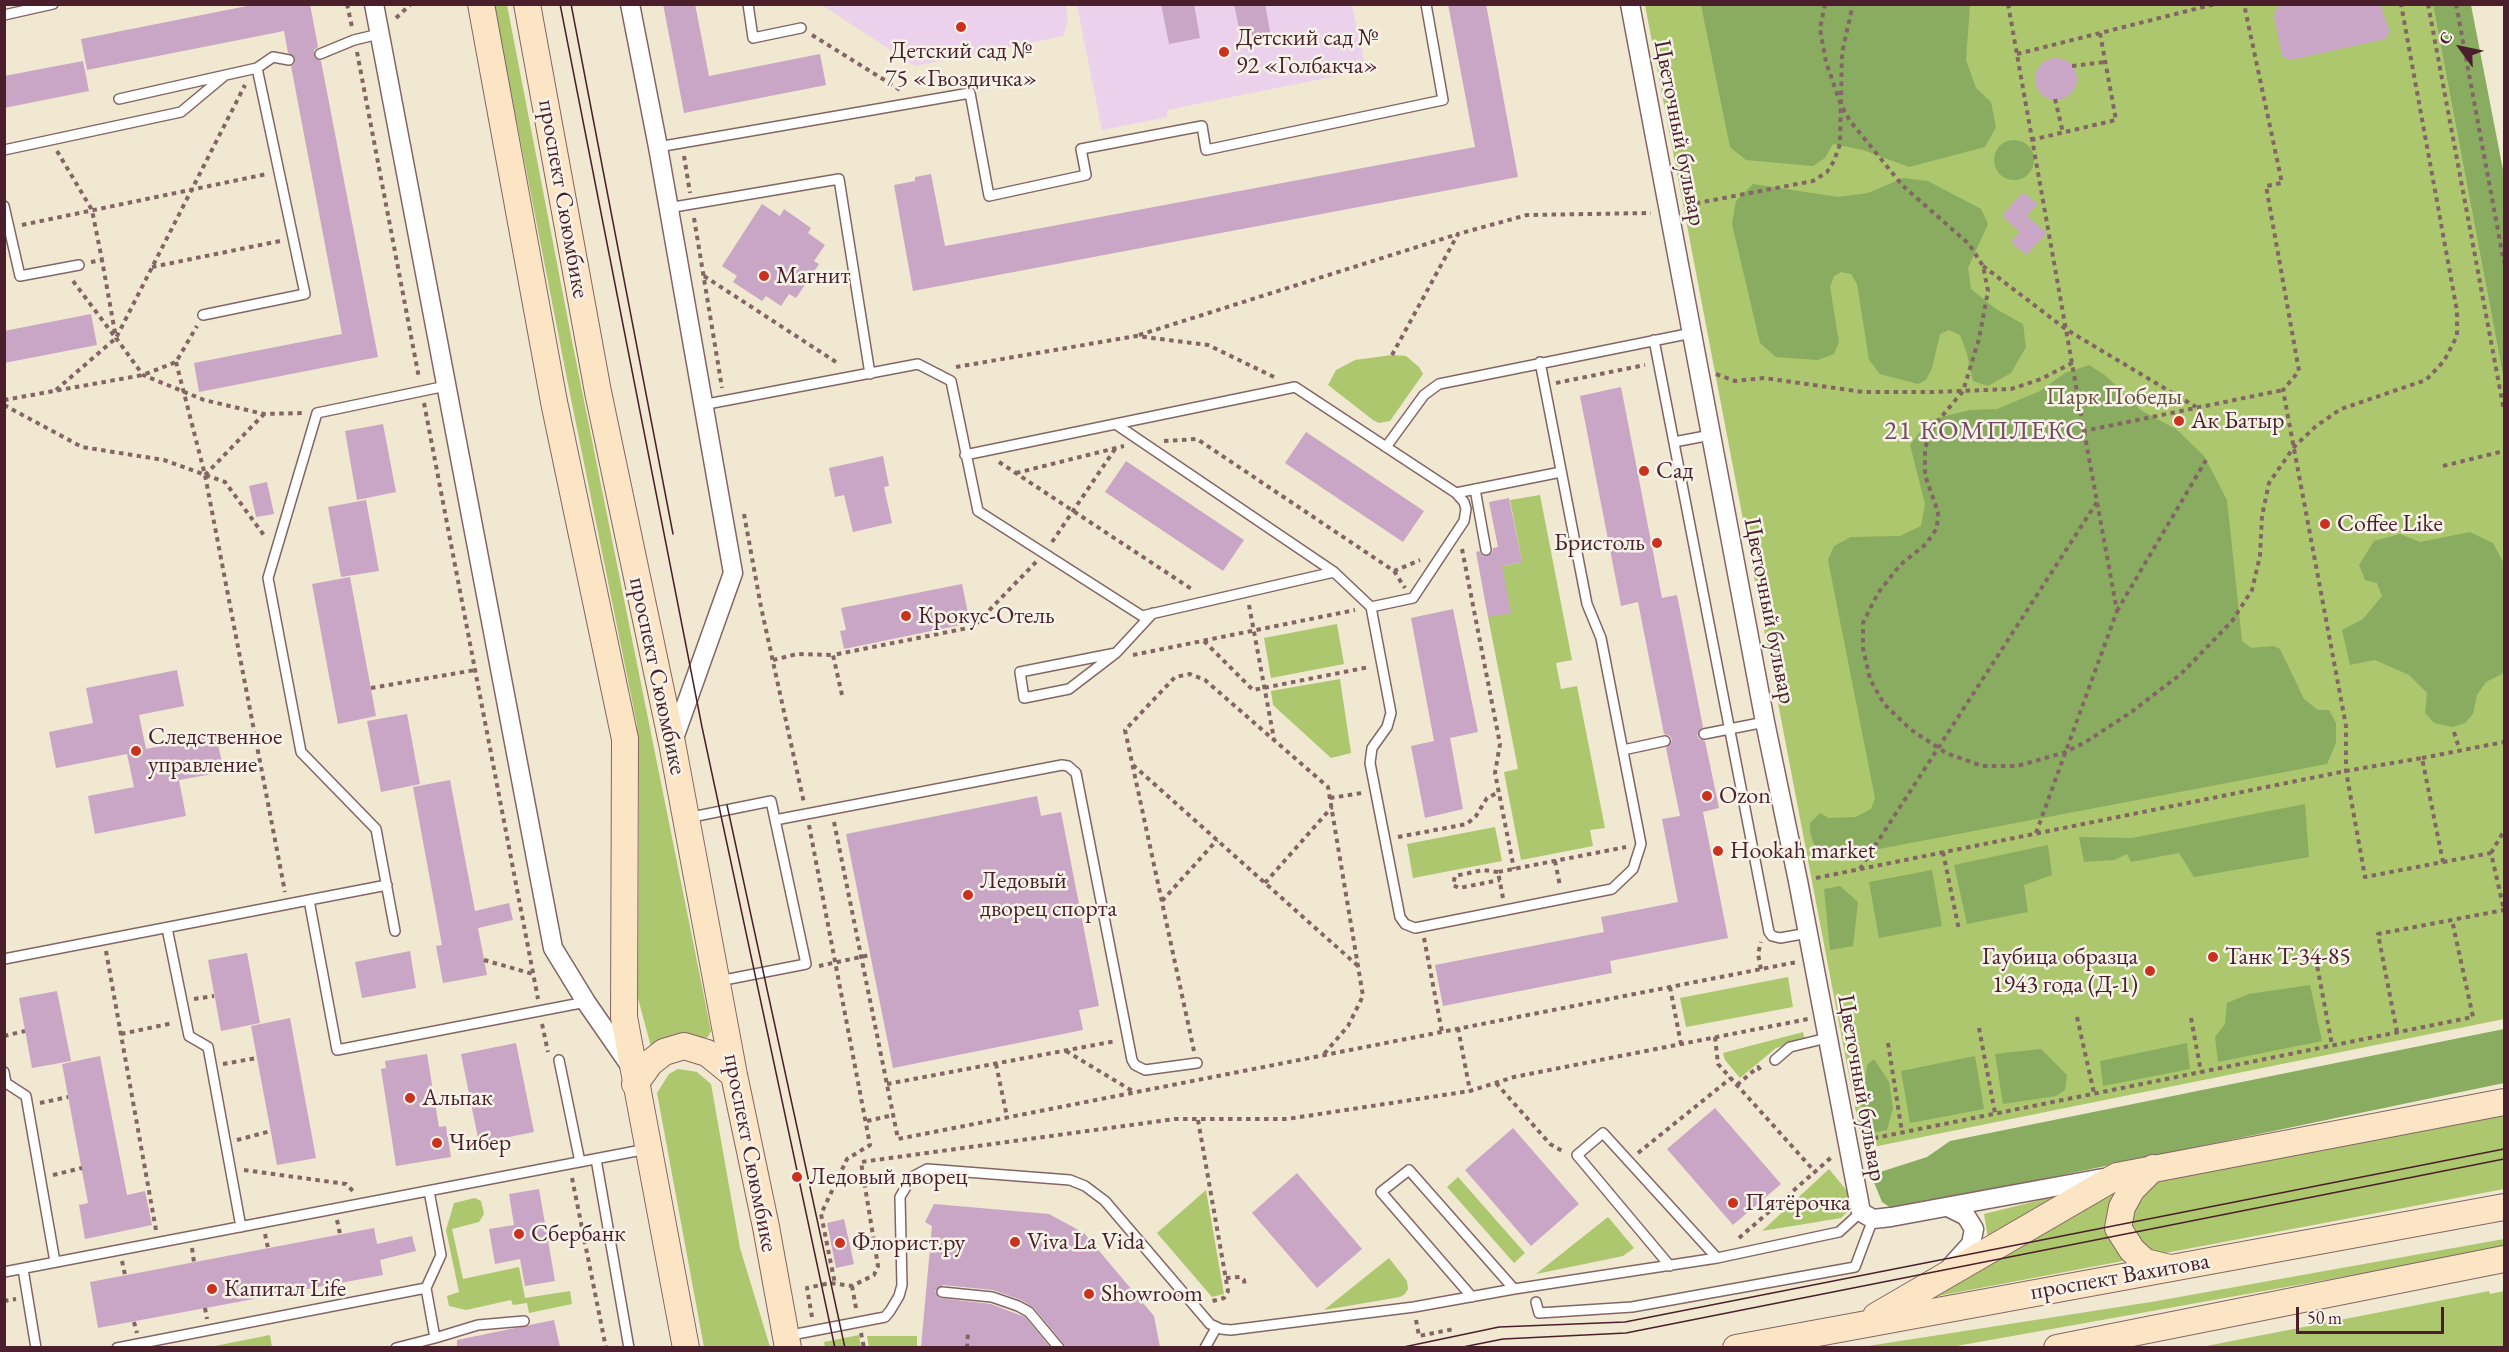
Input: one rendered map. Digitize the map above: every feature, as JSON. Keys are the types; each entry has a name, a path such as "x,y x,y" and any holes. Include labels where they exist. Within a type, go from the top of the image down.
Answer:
{"main road":[{"name":"проспект Сююмбике","path":"481,4 554,402 625,739 624,1017 686,1347"},
{"name":"проспект Сююмбике","path":"527,4 598,392 672,743 787,1342"},
{"path":"634,1077 664,1052 684,1046 707,1053 734,1075"},
{"path":"1860,1325 2117,1176 2505,1102"},
{"path":"2153,1168 2132,1189 2122,1207 2118,1228 2132,1250 2145,1262 2171,1268"},
{"name":"проспект Вахитова","path":"1736,1347 2505,1207"},
{"path":"2057,1347 2505,1259"},
{"path":"2152,1347 2172,1324"}],"street":[{"path":"374,4 553,948 634,1077"},
{"path":"630,4 658,147 733,573 672,743"},
{"name":"Цветочный бульвар","path":"1630,4 1847,1143 1867,1216"},
{"path":"1867,1216 1948,1207 2117,1176"},
{"path":"1939,1279 1971,1244 1974,1229 1966,1216 1948,1207"}],"lane":[{"path":"4,15 53,4"},
{"path":"748,4 753,38 801,28"},
{"path":"658,147 970,93 989,196 1086,176 1081,150 1202,126 1206,150 1443,100 1426,4"},
{"path":"320,54 354,39 379,34"},
{"path":"119,99 256,68 273,57 289,60"},
{"path":"203,315 305,294 256,68"},
{"path":"4,150 181,112 224,76"},
{"path":"669,208 839,179 870,374"},
{"path":"4,206 20,276 64,270 79,265"},
{"path":"1386,447 1424,395 1439,384 1692,333"},
{"path":"1654,340 1769,932 1772,936 1780,938 1808,933"},
{"path":"1117,425 1334,572 1371,606 1391,713 1389,723 1374,743 1370,764 1400,917 1409,926 1422,926 1612,889 1633,869 1641,844 1601,638 1587,604 1540,362"},
{"path":"702,405 918,364 951,381 978,511 1142,616 1334,572"},
{"path":"395,931 376,829 302,752 268,578 316,413 446,386"},
{"path":"965,455 1295,387 1456,493 1464,502 1466,509 1464,521 1413,598 1371,606"},
{"path":"1674,442 1711,435"},
{"path":"1456,493 1561,472"},
{"path":"1475,489 1486,550"},
{"path":"1112,657 1020,672 1024,698 1069,689 1112,657 1153,613"},
{"path":"1704,734 1765,722"},
{"path":"1623,750 1665,741"},
{"path":"775,820 1062,765 1072,770 1076,773 1130,1038 1132,1060 1145,1070 1197,1064"},
{"path":"686,818 771,801 806,964 717,981"},
{"path":"4,960 387,885"},
{"path":"309,900 338,1050 586,1002"},
{"path":"167,928 189,1036 208,1047 241,1227"},
{"path":"1775,1060 1790,1047 1827,1038"},
{"path":"559,1060 580,1162"},
{"path":"4,1072 6,1083 26,1096 55,1262"},
{"path":"1670,1266 1577,1155 1603,1133 1717,1258"},
{"path":"4,1272 648,1149"},
{"path":"596,1159 628,1347"},
{"path":"787,1342 815,1331 885,1317 890,1311 899,1296 902,1285 900,1197 912,1177 927,1169 1070,1180 1084,1186 1105,1201 1216,1328 1231,1330 1414,1307 1514,1289 1717,1258 1839,1232 1867,1216"},
{"path":"1472,1297 1382,1192 1409,1170 1514,1289"},
{"path":"429,1191 441,1255 426,1288 435,1338"},
{"path":"1536,1302 1539,1313 1632,1307 1855,1267 1867,1216"},
{"path":"23,1269 36,1347"},
{"path":"117,1347 426,1288"},
{"path":"942,1292 992,1297 1018,1306 1029,1312 1059,1347"},
{"path":"396,1347 478,1325 525,1321"},
{"path":"1205,1347 1216,1328"}],"path":[{"path":"348,4 549,1058"},
{"path":"1825,4 1820,29 1826,62 1841,105 1850,121 1903,186 1969,244 1983,266 2067,330 2196,408"},
{"path":"932,371 1136,336 1458,234 1527,215 1656,213 1668,208 1814,181 1827,172 1840,144 1842,53 1853,4"},
{"path":"2008,4 2117,611"},
{"path":"2017,54 2215,4"},
{"path":"2084,431 2283,390 2300,371 2266,186 2282,183 2244,4"},
{"path":"1983,266 1988,291 1978,339 1963,391 1933,427 1925,448 1925,475 1938,512 1937,528 1926,544 1900,565 1878,593 1863,623 1863,648 1870,679 1884,704 1910,729 1946,753 1982,766 2017,766 2063,753 2085,743 2181,674 2232,621 2252,590 2260,556 2262,516 2269,483 2294,447 2316,426 2341,409 2426,380 2444,361 2457,336 2457,311 2401,4"},
{"path":"2428,4 2505,411"},
{"path":"2456,4 2505,263"},
{"path":"801,28 918,102"},
{"path":"2031,140 2116,120 2100,33"},
{"path":"2072,66 2105,62"},
{"path":"56,390 116,338 256,68"},
{"path":"2055,99 2063,133"},
{"path":"51,140 92,210 116,338"},
{"path":"681,143 724,401"},
{"path":"9,227 279,172"},
{"path":"1392,355 1458,234"},
{"path":"152,267 293,238"},
{"path":"79,265 102,260"},
{"path":"64,270 142,375 184,393 264,414 316,413"},
{"path":"704,276 858,376"},
{"path":"4,400 142,375 176,363 203,315"},
{"path":"1136,336 1208,345 1295,387"},
{"path":"1698,367 1735,381 1764,378 1863,392 1963,391 2011,388 2041,379 2074,362"},
{"path":"176,363 205,475 287,904"},
{"path":"1544,385 1647,365 1659,365"},
{"path":"2283,390 2346,726 2346,771 2365,877 2491,853"},
{"path":"4,405 82,447 164,460 225,482 276,552"},
{"path":"205,475 264,414"},
{"path":"1016,473 1141,442 1197,439 1394,571 1446,549"},
{"path":"773,660 797,654 833,655 973,627 1045,553 1116,448"},
{"path":"984,451 1209,601"},
{"path":"2443,466 2505,451"},
{"path":"2036,834 2117,611 2206,460"},
{"path":"1860,869 2097,502"},
{"path":"1459,530 1500,744 1495,771 1514,869"},
{"path":"1247,592 1274,740"},
{"path":"1112,657 1371,606"},
{"path":"761,607 807,814 870,1145 847,1159 821,1214 835,1284"},
{"path":"1204,640 1253,690 1382,664"},
{"path":"833,655 842,695"},
{"path":"371,688 475,670"},
{"path":"1200,1079 1125,730 1175,676 1190,674 1205,680 1328,787 1363,996 1348,1026 1324,1055"},
{"path":"2454,732 2460,751"},
{"path":"1798,881 2346,771 2505,742"},
{"path":"2422,758 2443,862"},
{"path":"1133,765 1359,967"},
{"path":"1330,798 1376,791"},
{"path":"1385,840 1467,824 1476,816 1487,798 1499,792"},
{"path":"1265,883 1332,807"},
{"path":"831,809 898,1139 1804,961"},
{"path":"2397,1032 2378,934 2504,910 2491,853 2505,831"},
{"path":"1162,901 1217,840"},
{"path":"1500,880 1459,888 1453,885 1453,878 1456,876 1483,870 1498,872 1641,844"},
{"path":"1943,852 1959,930"},
{"path":"1555,861 1562,899"},
{"path":"1498,872 1505,910"},
{"path":"1847,1143 2473,1017 2452,920"},
{"path":"1422,926 1442,1032"},
{"path":"1761,969 1758,950 1761,941 1769,932"},
{"path":"104,940 158,1242"},
{"path":"2314,949 2332,1045"},
{"path":"836,963 870,956"},
{"path":"484,960 533,974"},
{"path":"1670,987 1682,1044"},
{"path":"182,1001 214,996"},
{"path":"2077,1017 2094,1093"},
{"path":"2191,1018 2201,1072"},
{"path":"861,1162 1175,1119 1287,1119 1470,1091 1514,1077 1809,1019"},
{"path":"121,1034 186,1020"},
{"path":"1979,1028 1995,1113"},
{"path":"1458,1029 1470,1091"},
{"path":"4,1036 25,1031"},
{"path":"1715,1037 1718,1064 1816,1173 1717,1258"},
{"path":"887,1084 1130,1038"},
{"path":"1888,1043 1902,1132"},
{"path":"1065,1050 1134,1093"},
{"path":"212,1066 257,1058"},
{"path":"996,1064 1007,1117"},
{"path":"1737,1085 1758,1067 1762,1072"},
{"path":"1629,1161 1731,1078"},
{"path":"1496,1083 1550,1144 1559,1150 1577,1155"},
{"path":"28,1106 68,1097"},
{"path":"867,1121 893,1115"},
{"path":"1194,1305 1226,1297 1228,1291 1198,1120"},
{"path":"226,1142 271,1131"},
{"path":"815,1331 807,1288 831,1283 852,1286 874,1275 878,1266 859,1151"},
{"path":"569,1164 606,1347"},
{"path":"230,1167 346,1184 367,1203"},
{"path":"40,1178 82,1168"},
{"path":"548,1239 583,1233"},
{"path":"1226,1278 1240,1277 1244,1280 1245,1287"},
{"path":"1417,1326 1419,1336 1454,1329"},
{"path":"967,1347 968,1332"}],"shaded area":[{"name":"Детский сад № 75 «Гвоздичка»","path":"822,5 1066,5 1068,18 1064,36 915,66"},
{"name":"Детский сад № 92 «Голбакча»","path":"1077,5 1352,5 1366,70 1167,110 1167,117 1102,130"}],"green space":[{"path":"494,5 507,5 711,1031 708,1037 698,1040 651,1047 638,998 637,725"},
{"name":"Парк Победы","path":"1645,5 2433,5 2504,381 2504,1019 1863,1149"},
{"path":"1701,5 1970,5 1966,60 1976,88 1991,102 1996,127 1985,147 1909,167 1863,150 1833,144 1825,158 1813,166 1746,160 1730,147"},
{"path":"2433,5 2471,5 2504,175 2504,381"},
{"path":"2014,140 2022,141 2028,146 2033,152 2033,168 2028,174 2022,179 2014,180 2006,179 2000,174 1995,168 1994,160 1995,152 2000,146 2006,141"},
{"path":"1903,178 1928,181 1981,209 1988,224 1968,268 1971,289 1996,309 2023,324 2026,347 2011,373 1988,386 1973,381 1960,335 1949,330 1940,334 1932,368 1926,380 1918,384 1880,374 1869,360 1857,284 1851,274 1841,272 1834,276 1830,287 1839,342 1834,354 1818,360 1776,357 1760,343 1732,224 1736,201 1753,184 1838,197 1868,193"},
{"path":"1392,355 1406,356 1419,367 1423,374 1390,421 1379,423 1373,420 1328,385 1336,370 1355,360"},
{"path":"2089,365 2106,376 2142,411 2176,429 2204,456 2227,500 2242,641 2251,648 2273,646 2280,649 2304,699 2318,710 2329,710 2336,723 2336,743 2327,764 1826,859 1817,854 1810,832 1810,823 1820,813 1829,818 1856,817 1871,809 1875,798 1828,560 1834,546 1851,537 1900,536 1921,526 1925,504 1910,445 1929,420 1970,410 1997,409 2040,391 2065,373"},
{"path":"1540,495 1572,660 1556,663 1561,689 1577,686 1605,828 1590,830 1593,846 1521,860 1504,772 1518,769 1488,617 1502,566 1522,562 1510,500"},
{"path":"2470,532 2493,543 2503,562 2504,673 2486,682 2477,695 2473,714 2465,723 2453,727 2434,723 2425,713 2427,693 2409,675 2375,660 2350,665 2342,630 2363,619 2382,596 2377,583 2365,580 2359,565 2374,541 2400,534 2420,542"},
{"path":"1337,624 1344,664 1271,678 1264,638"},
{"path":"1340,679 1351,753 1331,758 1273,705 1271,691"},
{"path":"2305,804 2309,857 2194,877 2179,853 2131,862 2127,854 2114,860 2084,862 2079,837 2132,838"},
{"path":"1495,827 1502,861 1413,878 1407,844"},
{"path":"2048,845 2052,875 2024,885 2028,912 1967,924 1954,865"},
{"path":"1932,870 1942,926 1879,938 1869,882"},
{"path":"1840,886 1858,902 1853,946 1830,950 1824,889"},
{"path":"1788,977 1793,1007 1686,1027 1680,998"},
{"path":"2310,985 2322,1041 2218,1062 2215,1037 2225,1024 2227,1003 2249,994"},
{"path":"2504,1029 2504,1083 1894,1210 1882,1202 1871,1175 1927,1157 1950,1141"},
{"path":"1803,1032 1805,1040 1776,1048 1740,1078 1725,1060 1723,1053"},
{"path":"2187,1043 2190,1069 2103,1086 2100,1061"},
{"path":"2041,1049 2067,1075 2065,1090 2056,1096 2003,1104 1995,1054"},
{"path":"1975,1056 1984,1109 1910,1123 1901,1071"},
{"path":"1874,1059 1889,1082 1893,1108 1887,1130 1867,1134 1862,1106 1867,1065"},
{"path":"678,1069 697,1072 711,1084 740,1248 770,1347 704,1347 657,1093 669,1074"},
{"path":"2504,1114 2504,1189 1927,1298 2125,1187"},
{"path":"1829,1169 1848,1192 1851,1208 1841,1218 1762,1231"},
{"path":"1458,1177 1525,1253 1514,1263 1447,1187"},
{"path":"1206,1190 1224,1294 1212,1297 1157,1233"},
{"path":"2065,1194 1988,1238 1984,1214"},
{"path":"475,1198 481,1201 484,1214 479,1222 452,1229 463,1279 519,1267 525,1298 570,1291 572,1304 529,1313 527,1303 513,1305 511,1300 466,1310 449,1306 447,1296 459,1292 446,1230 454,1203"},
{"path":"1608,1217 1634,1248 1623,1256 1536,1274"},
{"path":"2504,1239 2504,1248 1951,1347 1855,1348 2151,1302"},
{"path":"1389,1258 1407,1281 1408,1289 1405,1294 1400,1297 1324,1310"},
{"path":"2489,1291 2490,1294 2504,1291 2504,1347 2201,1347"},
{"path":"270,1335 272,1347 210,1347"},
{"path":"859,1335 861,1347 825,1347 824,1342"},
{"path":"867,1336 917,1336 917,1347 869,1347"}],"building":[{"path":"257,4 310,4 318,47 314,50 314,56 321,61 378,357 199,392 194,363 342,334 291,66 295,58 288,53 284,31 87,70 81,39"},
{"path":"663,4 695,4 709,76 820,54 826,85 684,113"},
{"path":"1161,4 1194,4 1200,38 1169,44"},
{"path":"1234,4 1265,4 1271,37 1242,43"},
{"path":"1448,4 1486,4 1518,177 913,291 894,185 915,181 915,177 931,174 945,246 1475,147"},
{"path":"2290,4 2380,4 2390,32 2385,39 2290,60 2282,56 2274,16 2277,7"},
{"path":"2056,58 2071,64 2077,79 2071,94 2056,100 2041,94 2035,79 2041,64"},
{"path":"83,61 89,91 4,108 4,76"},
{"path":"2023,192 2038,204 2027,216 2047,233 2026,255 2011,242 2020,232 2002,216"},
{"path":"762,204 780,216 784,209 811,228 808,233 825,245 814,261 819,264 796,298 789,294 781,306 766,296 762,301 733,282 737,276 722,266"},
{"path":"91,314 97,345 4,363 4,331"},
{"path":"1621,387 1662,598 1677,595 1703,727 1697,735 1699,739 1705,741 1719,808 1703,812 1728,938 1610,961 1612,973 1443,1006 1435,965 1604,932 1601,917 1678,902 1662,819 1680,816 1666,748 1672,740 1670,736 1664,734 1638,602 1621,606 1580,396"},
{"path":"383,424 396,492 357,500 345,431"},
{"path":"1306,432 1424,511 1403,542 1285,463"},
{"path":"883,456 889,486 884,487 892,523 853,532 844,495 835,497 829,468"},
{"path":"1126,461 1244,540 1223,571 1105,492"},
{"path":"267,482 274,514 256,517 249,486"},
{"path":"1509,498 1522,562 1502,566 1511,613 1488,617 1476,552 1479,551 1483,556 1488,556 1492,553 1493,548 1498,547 1489,502"},
{"path":"366,500 379,571 341,577 328,507"},
{"path":"350,577 376,716 338,724 312,584"},
{"name":"Крокус-Отель","path":"962,584 970,623 844,649 840,631 846,630 841,608"},
{"path":"1453,609 1478,732 1450,738 1463,809 1425,818 1411,746 1434,741 1411,618"},
{"name":"Следственное управление","path":"177,670 184,706 139,715 146,749 216,735 224,772 179,780 186,816 95,834 88,796 134,787 127,754 56,768 49,732 93,723 86,688"},
{"path":"407,714 420,784 381,792 367,721"},
{"path":"450,780 475,911 509,903 513,920 478,928 487,975 443,983 436,946 442,945 413,787"},
{"name":"Ледовый дворец спорта","path":"1037,796 1041,816 1061,812 1099,1006 1079,1010 1083,1030 893,1068 846,834"},
{"path":"410,951 416,988 362,998 355,962"},
{"path":"247,953 260,1023 221,1031 208,960"},
{"path":"57,991 71,1061 32,1068 19,998"},
{"path":"290,1018 316,1158 277,1165 251,1026"},
{"path":"516,1043 534,1132 479,1143 461,1054"},
{"name":"Альпак","path":"427,1054 439,1127 446,1126 451,1157 396,1166 381,1069 386,1068 385,1061"},
{"path":"100,1056 127,1195 145,1191 152,1225 85,1239 79,1205 88,1203 62,1064"},
{"path":"1715,1108 1781,1184 1733,1225 1667,1149"},
{"path":"1513,1128 1579,1204 1531,1246 1465,1170"},
{"path":"1297,1173 1362,1249 1317,1288 1252,1213"},
{"name":"Сбербанк","path":"539,1189 555,1281 525,1286 520,1259 495,1264 489,1229 514,1225 509,1194"},
{"path":"934,1204 1049,1214 1084,1233 1154,1316 1160,1347 1066,1347 1034,1308 1021,1300 993,1290 943,1285 935,1291 939,1298 991,1304 1025,1317 1050,1347 921,1347 932,1226 925,1222"},
{"name":"Флорист.ру","path":"844,1219 854,1264 836,1268 827,1223"},
{"path":"374,1228 377,1244 412,1236 416,1251 380,1260 383,1275 98,1328 90,1282"},
{"path":"554,1320 560,1347 457,1347 457,1340"}],"tram line":[{"path":"560,4 702,727 835,1348"},
{"path":"571,4 673,534"},
{"path":"727,805 845,1348"},
{"path":"1399,1348 1499,1327 1625,1322 2504,1149"},
{"path":"1458,1348 1503,1339 1626,1333 2504,1159"}],"place":[{"name":"Детский сад № 75 «Гвоздичка»","path":"961,27"},
{"name":"Детский сад № 92 «Голбакча»","path":"1224,52"},
{"name":"Магнит","path":"764,276"},
{"name":"Ак Батыр","path":"2179,421"},
{"name":"Сад","path":"1644,471"},
{"name":"Coffee Like","path":"2325,524"},
{"name":"Бристоль","path":"1657,543"},
{"name":"Крокус-Отель","path":"906,616"},
{"name":"Следственное управление","path":"136,751"},
{"name":"Ozon","path":"1707,796"},
{"name":"Hookah market","path":"1718,851"},
{"name":"Ледовый дворец спорта","path":"968,895"},
{"name":"Танк Т-34-85","path":"2213,957"},
{"name":"Гаубица образца 1943 года (Д-1)","path":"2150,971"},
{"name":"Альпак","path":"410,1098"},
{"name":"Чибер","path":"437,1143"},
{"name":"Ледовый дворец","path":"797,1177"},
{"name":"Пятёрочка","path":"1733,1203"},
{"name":"Сбербанк","path":"519,1234"},
{"name":"Viva La Vida","path":"1015,1242"},
{"name":"Флорист.ру","path":"840,1243"},
{"name":"Капитал Life","path":"212,1289"},
{"name":"Showroom","path":"1089,1294"}],"district":[{"name":"21 КОМПЛЕКС","path":"1985,432"}]}
